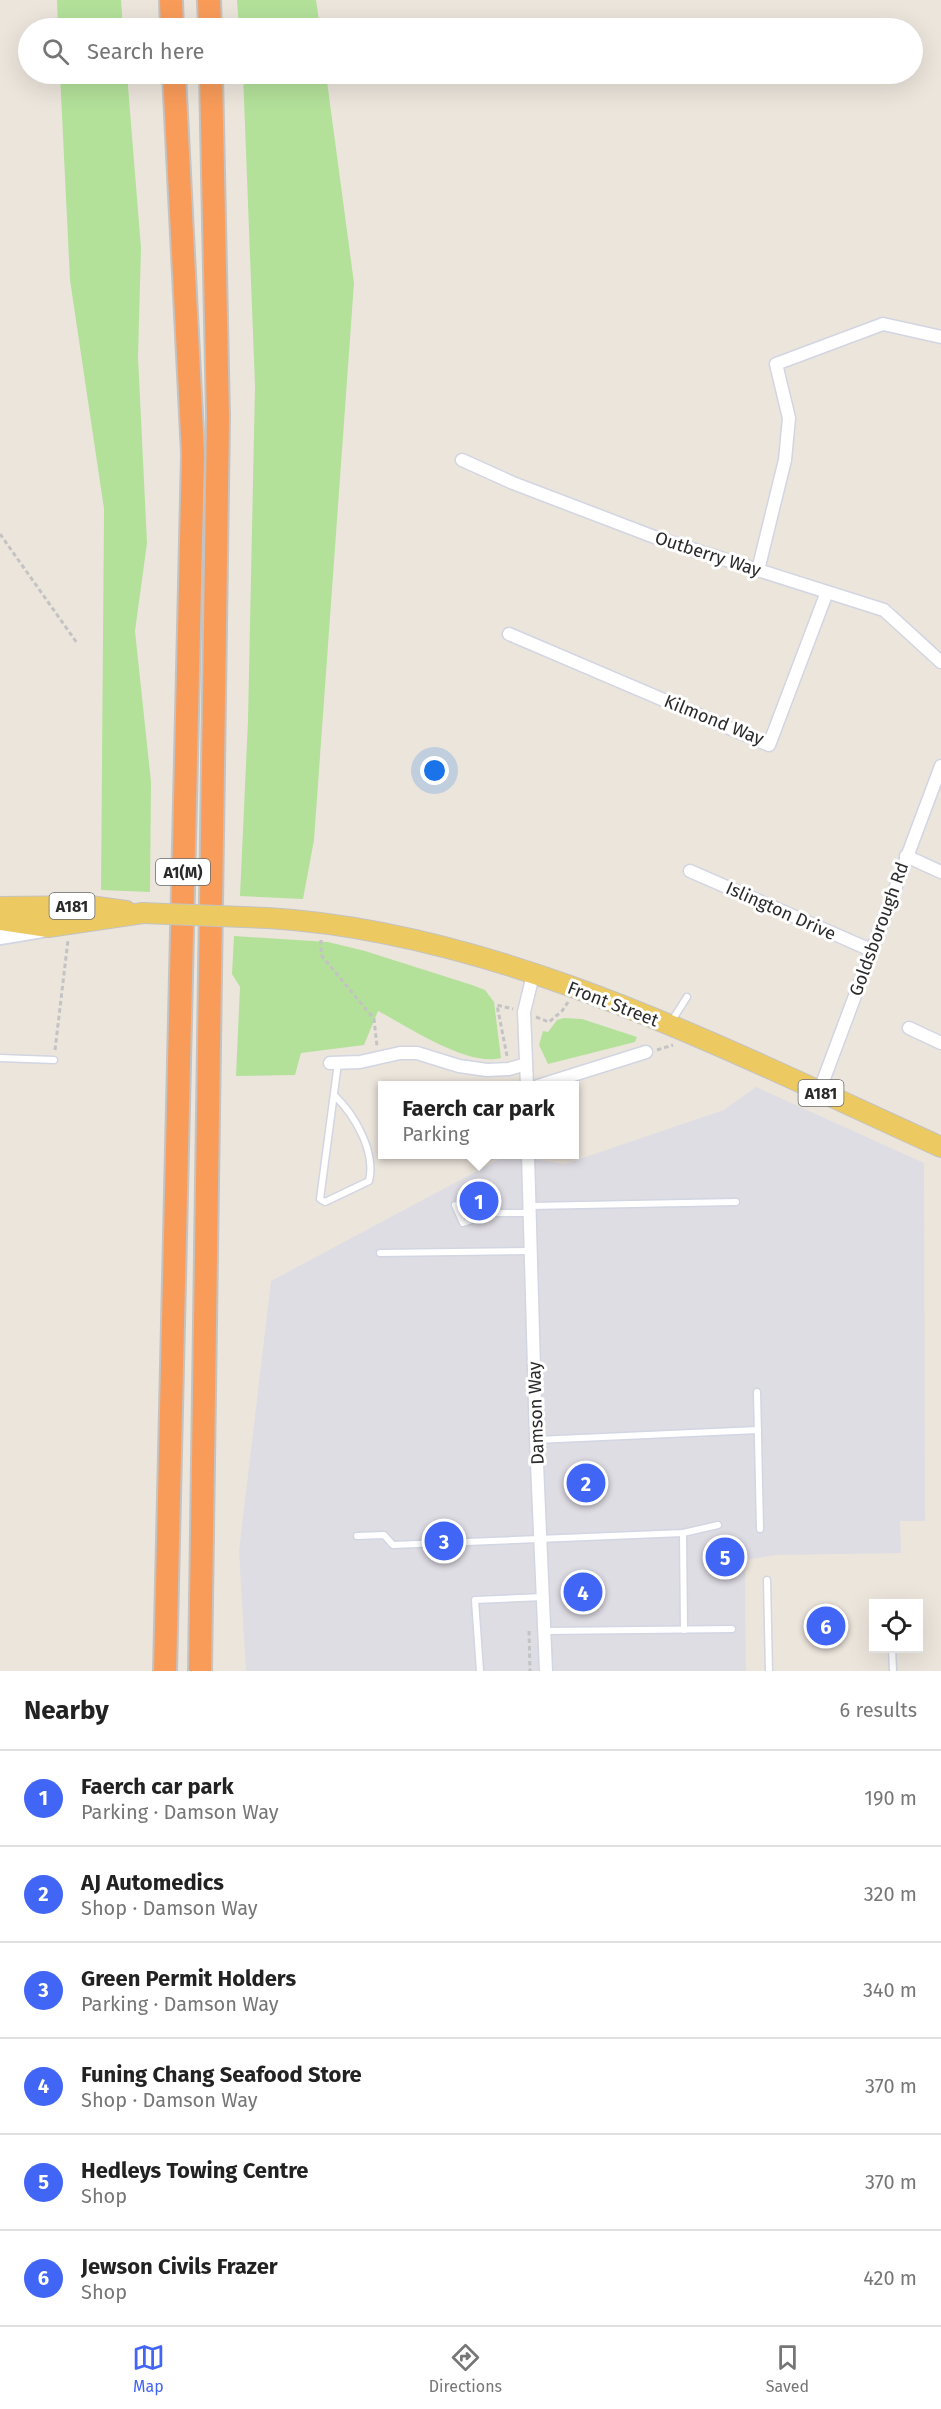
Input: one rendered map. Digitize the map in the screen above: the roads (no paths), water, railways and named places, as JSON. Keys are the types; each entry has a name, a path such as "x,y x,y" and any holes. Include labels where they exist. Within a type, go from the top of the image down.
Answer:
{"highway":[{"path":"171,0 172,18"},
{"path":"209,0 210,18"},
{"name":"A1(M)","path":"165,1671 193,454 174,84"},
{"name":"A1(M)","path":"200,1671 218,418 211,84"}],"main road":[{"name":"A181","path":"0,907 90,906 143,913"},
{"name":"A181","path":"0,920 48,927 143,913"},
{"name":"Front Street","path":"143,913 320,921 377,931 456,950 609,1001 669,1025 941,1147"},
{"path":"0,936 48,927"}],"street":[{"path":"758,570 785,460 789,418 776,364 883,324 941,337"},
{"name":"Outberry Way","path":"462,460 513,483 657,538 884,610 941,662"},
{"name":"Kilmond Way","path":"509,634 769,745 827,592"},
{"name":"Goldsborough Rd","path":"819,1092 941,766"},
{"path":"906,856 941,872"},
{"name":"Islington Drive","path":"690,871 871,950"},
{"path":"527,1081 524,1012 533,975"},
{"path":"909,1028 941,1043"},
{"path":"554,1081 646,1052"},
{"path":"334,1063 360,1062 400,1053 417,1053 459,1066 487,1070 509,1069 526,1064"},
{"name":"Damson Way","path":"528,1159 536,1440 546,1671"}],"lane":[{"path":"669,1025 687,997"},
{"path":"0,1058 54,1060"},
{"path":"334,1063 334,1095 320,1199 325,1202 369,1181 372,1169 362,1136 347,1108 334,1095"},
{"path":"455,1205 463,1223 494,1213 529,1209 736,1202"},
{"path":"380,1253 531,1251"},
{"path":"757,1392 760,1529"},
{"path":"536,1440 758,1430"},
{"path":"357,1536 384,1535 393,1545 683,1533 718,1525"},
{"path":"683,1533 684,1630"},
{"path":"767,1581 769,1671"},
{"path":"480,1671 475,1600 543,1597"},
{"path":"545,1631 732,1629"},
{"path":"892,1653 892,1671"}],"place":[{"name":"Faerch car park","path":"479,1201"},
{"name":"AJ Automedics","path":"586,1483"},
{"name":"Green Permit Holders","path":"444,1541"},
{"name":"Hedleys Towing Centre","path":"725,1557"},
{"name":"Funing Chang Seafood Store","path":"583,1592"},
{"name":"Jewson Civils Frazer","path":"826,1626"}]}
